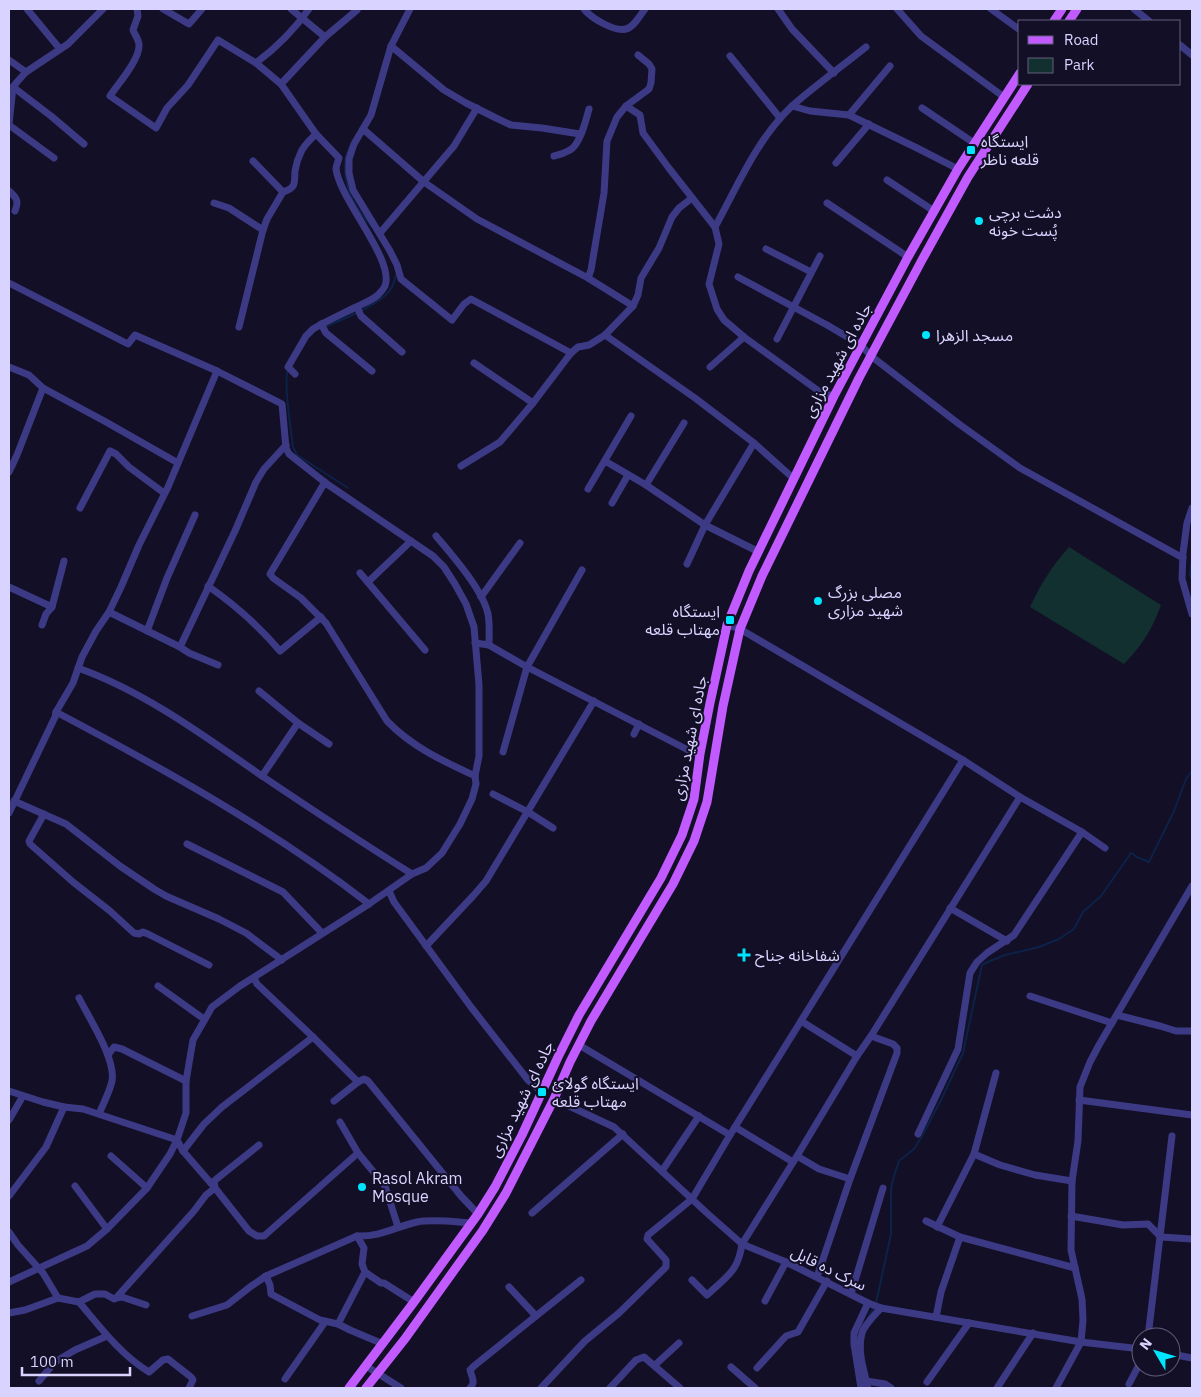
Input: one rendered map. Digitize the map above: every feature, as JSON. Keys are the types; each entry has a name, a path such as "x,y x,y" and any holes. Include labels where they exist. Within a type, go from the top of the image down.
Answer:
{"main road":[{"path":"1070,20 1077,9"},
{"name":"جاده ای شهید مزاری","path":"349,1388 472,1223 495,1187 579,1015 661,878 682,836 694,799 700,754 727,625 750,571 834,396 908,257 958,169 1018,76"},
{"name":"جاده ای شهید مزاری","path":"366,1388 404,1340 483,1230 506,1193 554,1100 579,1045 626,961 673,884 694,841 707,802 723,706 740,628 762,576 871,356 922,260 968,177 1027,85"},
{"path":"616,955 626,961"}],"street":[{"path":"26,9 60,49"},
{"path":"9,95 26,72 68,44 103,9"},
{"path":"137,9 138,16 133,30 140,43 139,51 110,96 156,128 167,108 188,85 218,40 256,64 281,84 316,134 339,158 336,168 350,204 368,232 384,266 391,274 452,320 464,304 471,299 571,353"},
{"path":"163,9 189,24 202,9"},
{"path":"291,9 326,37"},
{"path":"256,64 274,50 309,9"},
{"path":"294,374 288,367 306,336 321,324 368,302 377,295 397,266 380,233 353,190 349,173 349,159 354,144 371,115 391,46 410,9"},
{"path":"584,9 597,20 614,28 626,30 645,9"},
{"path":"897,9 921,36 1004,97"},
{"path":"991,9 1018,29"},
{"path":"1134,9 1148,20"},
{"path":"281,84 326,37 357,10"},
{"path":"781,10 792,29 834,73"},
{"path":"391,46 444,90 512,125 580,134"},
{"path":"1181,46 1192,55"},
{"path":"715,227 756,151 780,118 824,79 866,47"},
{"path":"588,278 604,193 608,141 617,117 626,106 649,88 651,83 652,69 638,55"},
{"path":"730,56 780,118"},
{"path":"9,60 26,72"},
{"path":"849,115 890,66"},
{"path":"14,87 9,124 54,158"},
{"path":"14,87 84,144"},
{"path":"626,106 640,115 643,133 715,227 719,244 709,284 717,310 724,320 744,337 820,392 834,396"},
{"path":"792,106 810,111 849,115 958,169"},
{"path":"380,233 454,146 477,108"},
{"path":"922,108 974,144"},
{"path":"554,156 572,150 589,109"},
{"path":"836,163 868,124"},
{"path":"363,129 424,182 477,220 588,278 633,306"},
{"path":"239,327 267,219 283,192 294,185 297,164 302,149 316,134"},
{"path":"253,161 283,192"},
{"path":"887,180 934,211"},
{"path":"9,191 17,199 18,204 15,211"},
{"path":"461,466 500,442 571,353 578,347 588,345 605,335 633,306 638,294 641,278 659,248 672,217 679,208 692,198"},
{"path":"214,203 229,208 263,230"},
{"path":"827,204 908,257"},
{"path":"766,249 811,272"},
{"path":"777,339 820,256"},
{"path":"738,277 861,345 871,356 1020,468 1183,558"},
{"path":"9,282 128,344 135,335 217,371 282,404 286,445 289,454 325,482 433,556 444,567 466,604 474,627 477,643 479,684 479,756 475,776 476,784 466,813 442,853 426,868 412,874 391,896 369,904 282,960 255,981 216,1003 204,1019 193,1040 186,1081 186,1112 177,1140 147,1188 107,1229 87,1246 40,1271 9,1282"},
{"path":"357,307 361,316 402,352"},
{"path":"321,324 326,333 372,371"},
{"path":"605,335 695,398 754,444 793,478"},
{"path":"710,367 744,337"},
{"path":"474,363 533,403"},
{"path":"9,367 29,375 42,388 178,463"},
{"path":"9,813 56,712 73,684 82,656 109,612 178,463 217,371"},
{"path":"9,472 42,388"},
{"path":"588,489 631,416"},
{"path":"646,485 684,423"},
{"path":"687,564 704,525 754,444"},
{"path":"180,647 256,482 264,469 286,445"},
{"path":"80,508 110,451 164,493"},
{"path":"605,461 646,485 704,525 759,552"},
{"path":"612,503 628,475"},
{"path":"325,482 270,574 302,598 326,623 387,721 398,732 433,756 475,776"},
{"path":"1192,508 1187,524 1182,579 1192,614"},
{"path":"147,631 167,578 195,514"},
{"path":"436,536 462,567 481,597 488,613 489,645"},
{"path":"368,582 411,541"},
{"path":"481,597 520,543"},
{"path":"42,625 46,614 52,607 64,561"},
{"path":"503,752 527,666 582,570"},
{"path":"360,573 425,650"},
{"path":"208,586 264,632 280,651 321,617"},
{"path":"9,587 52,607"},
{"path":"109,612 189,653 218,665"},
{"path":"727,625 740,628 963,760 1105,848"},
{"path":"477,643 489,645 690,751 700,754"},
{"path":"78,668 122,686 204,735 350,835 412,874"},
{"path":"260,691 298,723 329,744"},
{"path":"426,946 486,882 594,701"},
{"path":"56,712 223,804 298,853 369,904"},
{"path":"262,776 298,723"},
{"path":"634,734 639,724"},
{"path":"541,1388 585,1340 619,1313 666,1267 666,1260 651,1245 647,1237 692,1199 730,1134 963,760"},
{"path":"493,794 528,812 553,828"},
{"path":"692,1280 707,1295 734,1270 740,1258 742,1244 857,1056 1020,797"},
{"path":"14,801 66,824 120,866 154,889 246,933 282,960"},
{"path":"44,814 29,841 34,847 134,933 139,934 143,932 148,934 209,965"},
{"path":"918,1134 958,1049 970,973 977,962 987,953 1014,935 1082,832"},
{"path":"187,844 283,892 322,933"},
{"path":"1056,1388 1080,1342 1083,1320 1071,1250 1072,1180 1078,1141 1079,1100 1082,1080 1112,1023 1192,886"},
{"path":"391,896 471,1007 528,1080 542,1092"},
{"path":"950,908 1007,941"},
{"path":"255,981 358,1082"},
{"path":"158,986 204,1019"},
{"path":"1030,996 1112,1023"},
{"path":"79,998 108,1055 112,1081 99,1114"},
{"path":"1117,1015 1176,1031 1192,1031"},
{"path":"801,1021 857,1056"},
{"path":"817,1277 850,1179 897,1053 897,1048 893,1044 871,1036"},
{"path":"182,1150 204,1124 222,1107 314,1037"},
{"path":"579,1045 730,1134"},
{"path":"108,1055 114,1047 122,1049 186,1081"},
{"path":"937,1227 974,1154 996,1073"},
{"path":"334,1101 358,1082 364,1079 368,1081 461,1196 478,1214"},
{"path":"9,1091 64,1107 83,1109 177,1140 182,1150 249,1231 257,1236 264,1236 358,1153"},
{"path":"9,1120 22,1096"},
{"name":"سرک ده قابل","path":"554,1100 614,1127 742,1244 827,1281 868,1303 881,1308 1080,1342 1131,1349"},
{"path":"1079,1100 1192,1115"},
{"path":"9,1196 46,1147 64,1107"},
{"path":"662,1171 699,1116"},
{"path":"340,1122 358,1153 385,1186 398,1227"},
{"path":"735,1127 795,1159 850,1179"},
{"path":"532,1213 623,1134"},
{"path":"1149,1327 1172,1136"},
{"path":"215,1188 214,1181 259,1145"},
{"path":"974,1154 1000,1166 1035,1175 1072,1180"},
{"path":"111,1156 147,1188"},
{"path":"76,1186 107,1229"},
{"path":"116,1298 215,1188"},
{"path":"851,1294 883,1188"},
{"path":"1071,1216 1123,1226 1148,1224 1161,1237 1192,1239"},
{"path":"192,1316 227,1305 250,1286 266,1276 357,1236 380,1235 398,1227 420,1221 472,1223"},
{"path":"926,1221 960,1237 1075,1268"},
{"path":"9,1232 40,1271 58,1298"},
{"path":"357,1236 364,1248 362,1264 365,1272 381,1284 384,1283 414,1302"},
{"path":"936,1317 941,1292 960,1237"},
{"path":"765,1301 786,1262"},
{"path":"338,1324 365,1272"},
{"path":"266,1276 271,1294 306,1314 325,1322 338,1324 383,1344"},
{"path":"470,1388 474,1380 470,1370 474,1366 581,1280"},
{"path":"757,1368 786,1336 798,1332 827,1281"},
{"path":"509,1287 536,1316"},
{"path":"9,1314 58,1298 79,1302 95,1294 105,1294 114,1299 122,1297 146,1305"},
{"path":"79,1302 107,1336 138,1365 149,1372 163,1360 168,1359 191,1377 193,1380 189,1388"},
{"path":"861,1388 854,1333 868,1303"},
{"path":"881,1308 862,1332 861,1356 867,1385 885,1384 891,1388"},
{"path":"285,1378 325,1322"},
{"path":"928,1382 969,1323"},
{"path":"997,1388 1033,1333"},
{"path":"38,1381 55,1362 75,1350 107,1336"},
{"path":"654,1365 679,1343"},
{"path":"610,1388 636,1360 644,1357 680,1388"},
{"path":"366,1366 402,1388"},
{"path":"731,1367 755,1388"},
{"path":"1129,1384 1133,1377"}],"green space":[{"path":"1069,547 1161,605 1146,637 1124,664 1030,607 1047,576"}],"waterway":[{"path":"350,146 345,167 346,181 358,209 372,227"},
{"path":"361,311 388,293 396,275"},
{"path":"325,327 357,313"},
{"path":"288,370 286,384 288,407 293,447 297,455 348,488"},
{"path":"1192,557 1190,575 1192,580"},
{"path":"876,1303 891,1234 891,1188 894,1176 899,1161 914,1149 921,1138 963,1053 982,965 1005,955 1039,947 1059,939 1074,929 1083,912 1101,896 1131,853 1149,862 1174,811 1186,779 1192,771"},
{"path":"868,1318 874,1307"}],"place":[{"name":"ایستگاه قلعه ناظر","path":"971,150"},
{"name":"دشت برچی پُست خونه","path":"979,221"},
{"name":"مسجد الزهرا","path":"926,335"},
{"name":"مصلی بزرگ شهید مزاری","path":"818,601"},
{"name":"ایستگاه مهتاب قلعه","path":"730,620"},
{"name":"شفاخانه جناح","path":"744,955"},
{"name":"ایستگاه گولائ مهتاب قلعه","path":"542,1092"},
{"name":"Rasol Akram Mosque","path":"362,1187"}]}
